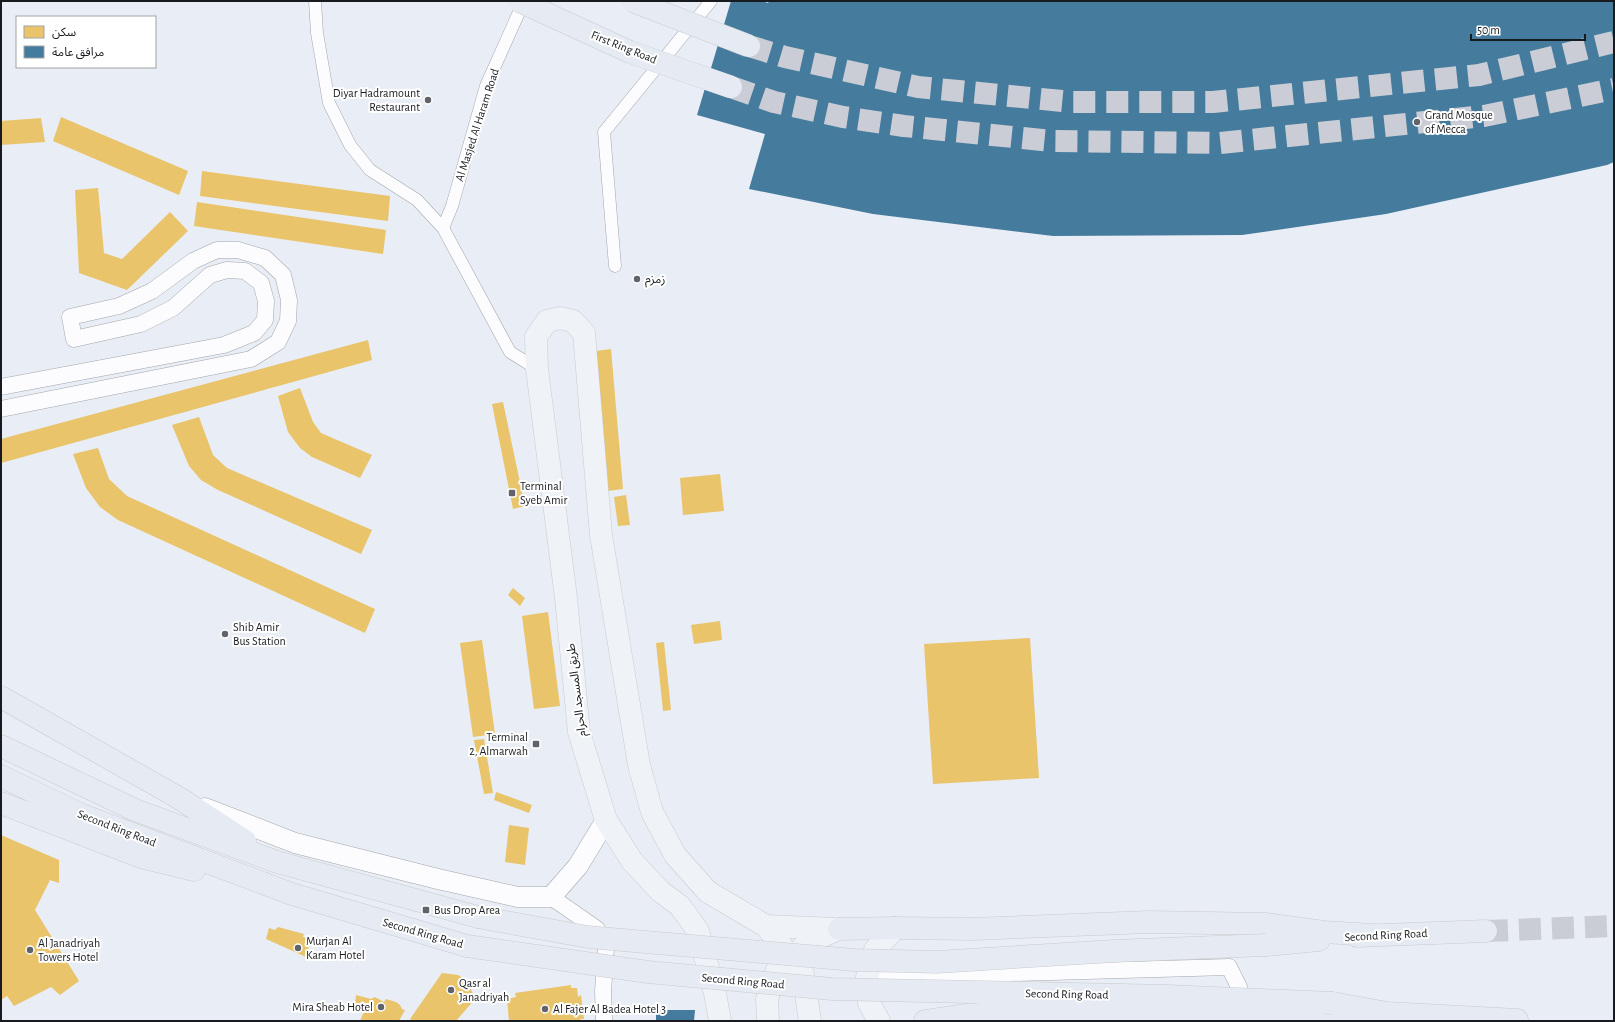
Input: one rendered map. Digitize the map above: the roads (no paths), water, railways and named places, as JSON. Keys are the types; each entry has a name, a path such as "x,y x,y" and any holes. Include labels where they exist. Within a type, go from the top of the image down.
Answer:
{"highway":[{"name":"First Ring Road","path":"519,1 630,52 731,87"},
{"path":"632,1 749,46"},
{"path":"1,697 178,798 277,862"},
{"name":"Second Ring Road","path":"1,746 136,810 277,862 478,917 588,937 854,960 937,962 1114,952 1266,935 1372,935 1486,931"},
{"name":"Second Ring Road","path":"6,778 82,815 292,894 468,946 648,972 832,989 1168,996 1332,1012 1387,1013 1517,1020"},
{"path":"1,803 141,857 292,894"},
{"path":"839,929 895,928 972,930 1149,922 1266,935"},
{"path":"925,1021 984,1012 1316,1021"}],"main road":[{"name":"طريق المسجد الحرام","path":"720,1021 715,993 698,931 680,906 660,891 632,861 606,820 579,732 566,598 537,369 536,337 547,322 560,318 573,321 584,333 601,535 639,765 652,812 675,855 708,892 766,926"},
{"path":"766,926 839,929"},
{"path":"766,926 803,974 810,1021"},
{"path":"879,1021 869,1004 867,977 875,950 895,928"},
{"path":"768,1021 767,999 776,972 809,942 839,929"}],"street":[{"path":"315,1 317,33 328,103 350,144 370,170 417,200 443,228 510,352 537,369"},
{"name":"Al Masjed Al Haram Road","path":"443,228 452,206 486,86 524,1"},
{"path":"615,266 604,132 711,1"},
{"path":"1,387 224,344 254,334 265,320 266,301 261,283 245,272 227,270 210,275 173,308 141,324 74,339 70,317 119,306 152,291 193,261 217,250 238,250 265,258 283,275 289,300 288,321 278,342 251,359 1,409"},
{"path":"178,798 295,843 438,879 518,897 550,897 597,929 606,948 603,991 604,1021"},
{"path":"550,897 578,866 606,820"},
{"path":"867,977 1229,967 1239,987 1235,1021"}],"tunnel":[{"path":"749,46 785,57 918,87 1072,102 1213,102 1479,75 1614,42"},
{"path":"731,87 774,102 843,117 904,126 1052,141 1220,143 1484,116 1614,89"},
{"path":"1486,931 1614,926"}],"place":[{"name":"Diyar Hadramount Restaurant","path":"428,100"},
{"name":"Grand Mosque of Mecca","path":"1417,122"},
{"name":"زمزم","path":"637,279"},
{"name":"Terminal Syeb Amir","path":"512,493"},
{"name":"Shib Amir Bus Station","path":"225,634"},
{"name":"Terminal 2, Almarwah","path":"536,744"},
{"name":"Bus Drop Area","path":"426,910"},
{"name":"Murjan Al Karam Hotel","path":"298,948"},
{"name":"Al Janadriyah Towers Hotel","path":"30,950"},
{"name":"Qasr al Janadriyah","path":"451,990"},
{"name":"Mira Sheab Hotel","path":"381,1007"},
{"name":"Al Fajer Al Badea Hotel 3","path":"545,1009"}]}
